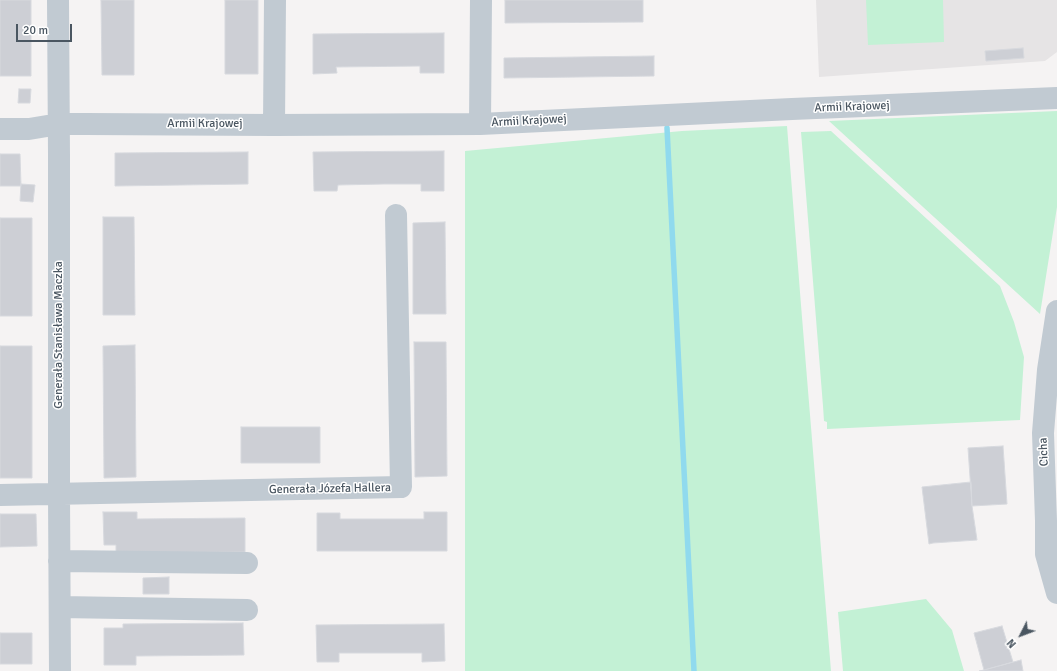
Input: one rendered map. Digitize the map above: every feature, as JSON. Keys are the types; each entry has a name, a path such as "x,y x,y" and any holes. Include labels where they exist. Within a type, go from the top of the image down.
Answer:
{"street":[{"name":"Generała Stanisława Maczka","path":"58,0 60,671"},
{"path":"274,125 275,0"},
{"path":"480,0 480,124"},
{"name":"Armii Krajowej","path":"0,129 30,129 59,124 480,124 1057,98"},
{"name":"Generała Józefa Hallera","path":"59,494 401,487 396,215"},
{"name":"Cicha","path":"1057,311 1053,363 1043,433 1052,521 1046,554 1057,592"},
{"path":"0,495 59,494"},
{"path":"59,562 247,563"},
{"path":"60,607 247,610"}],"shaded area":[{"path":"816,0 1057,0 1057,52 1045,61 819,77"}],"green space":[{"path":"866,0 943,0 944,42 868,45"},
{"path":"1057,111 1057,207 1040,314 829,121"},
{"path":"787,126 831,671 465,671 465,151 682,131"},
{"path":"831,131 1000,286 1014,322 1024,357 1020,420 827,429 827,422 824,421 801,132"},
{"path":"926,599 952,630 964,671 843,671 838,612"}],"building":[{"path":"0,0 31,0 31,76 0,76"},
{"path":"101,0 134,0 134,75 102,75"},
{"path":"225,0 258,0 258,74 225,74"},
{"path":"505,0 643,0 643,22 505,23"},
{"path":"444,33 444,73 420,73 420,66 336,67 337,73 313,74 313,34"},
{"path":"1023,48 1024,58 986,61 985,51"},
{"path":"654,56 654,76 504,78 504,58"},
{"path":"19,89 31,89 30,103 18,103"},
{"path":"444,151 444,191 421,191 421,184 384,184 338,185 337,191 314,191 313,152"},
{"path":"248,152 248,184 115,186 115,153"},
{"path":"0,154 20,154 21,186 0,186"},
{"path":"21,184 35,185 33,202 20,201"},
{"path":"103,217 134,217 135,315 103,315"},
{"path":"0,218 32,218 32,316 0,316"},
{"path":"445,222 446,314 413,314 413,223"},
{"path":"414,342 446,342 447,476 415,477"},
{"path":"135,345 136,477 104,478 103,346"},
{"path":"0,346 32,346 32,478 0,478"},
{"path":"241,427 320,427 320,463 241,463"},
{"path":"1003,446 1007,504 972,506 968,448"},
{"path":"971,482 972,506 977,540 929,544 922,487"},
{"path":"103,512 137,512 137,519 245,518 245,552 116,553 116,545 104,545"},
{"path":"424,512 447,512 447,551 317,551 317,513 340,513 340,519 424,519"},
{"path":"0,514 36,514 37,546 0,547"},
{"path":"169,577 169,594 143,594 143,578"},
{"path":"243,623 244,655 136,656 136,665 104,665 104,628 123,628 123,624"},
{"path":"444,624 445,661 422,662 422,653 339,653 339,662 317,662 316,625"},
{"path":"1002,626 1013,662 984,670 974,633"},
{"path":"0,633 32,633 32,664 0,664"},
{"path":"1021,660 1023,671 979,671 984,670"}],"waterway":[{"path":"667,128 694,671"}]}
